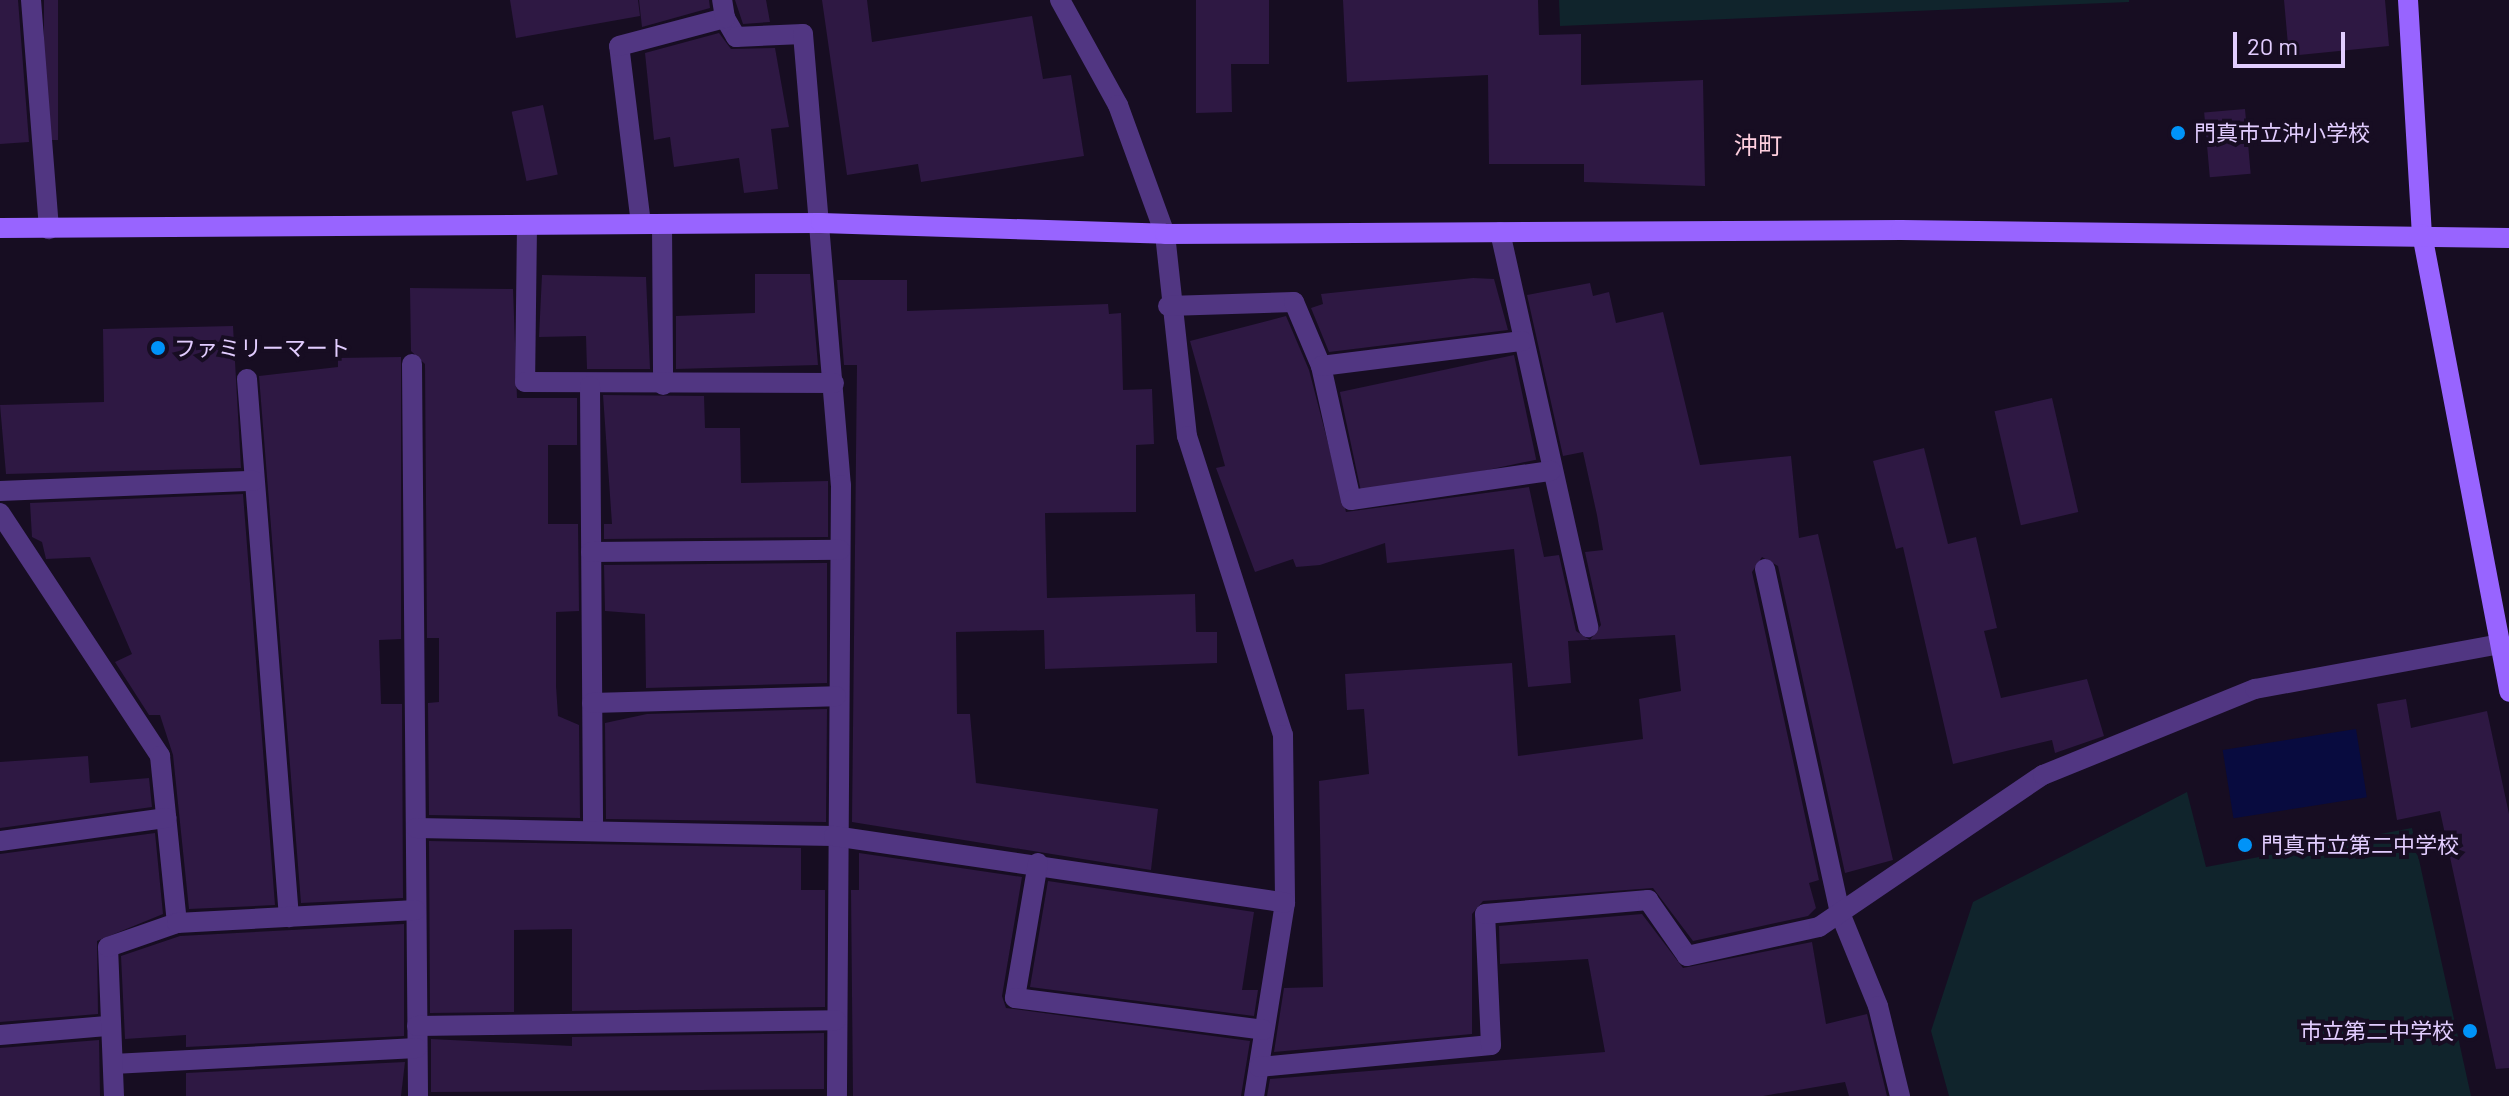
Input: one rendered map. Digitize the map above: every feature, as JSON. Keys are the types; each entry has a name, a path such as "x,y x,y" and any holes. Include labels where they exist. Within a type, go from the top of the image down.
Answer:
{"street":[{"path":"31,0 49,229"},
{"path":"1060,0 1118,105 1165,234 1168,306 1187,436 1283,735 1285,903 1254,1096"},
{"path":"2408,0 2422,234 2509,692"},
{"path":"663,385 651,224 619,46 723,9 736,37 803,34 834,383 840,550 834,836 837,1096"},
{"path":"0,228 821,223 1165,234 2422,234 2509,238"},
{"path":"527,225 525,382 590,386 834,383"},
{"path":"1500,232 1588,627"},
{"path":"1168,306 1294,302 1321,366 1351,500 1551,471"},
{"path":"1321,366 1522,341"},
{"path":"412,364 418,1096"},
{"path":"247,379 289,917"},
{"path":"590,386 593,828"},
{"path":"0,491 254,481"},
{"path":"0,513 160,756 177,923"},
{"path":"591,552 840,550"},
{"path":"1765,569 1840,913 1878,1006 1900,1096"},
{"path":"1259,1067 1491,1045 1485,914 1648,900 1687,956 1819,927 2043,775 2255,689 2499,644"},
{"path":"592,703 836,696"},
{"path":"0,841 166,818"},
{"path":"416,828 593,828 834,836 1038,863 1285,903"},
{"path":"1038,863 1015,998 1264,1030"},
{"path":"114,1096 107,1026 108,947 177,923 416,910"},
{"path":"417,1026 836,1020"},
{"path":"0,1035 107,1026"},
{"path":"113,1064 417,1048"}],"shaded area":[{"path":"1559,0 2129,0 2129,2 1560,26"},
{"path":"2356,729 2367,797 2233,818 2223,750"},
{"path":"2187,792 2206,867 2412,828 2471,1096 1949,1096 1931,1031 1973,902"}],"building":[{"path":"0,0 18,0 29,142 0,144"},
{"path":"44,0 58,0 58,140 44,140"},
{"path":"510,0 638,0 640,16 516,38"},
{"path":"639,0 709,0 710,8 642,27"},
{"path":"735,0 766,0 770,22 743,24"},
{"path":"822,0 867,0 872,42 1032,16 1043,79 1071,75 1084,156 921,182 918,164 847,175"},
{"path":"1196,0 1269,0 1269,64 1231,64 1232,112 1196,113"},
{"path":"1343,0 1538,0 1539,35 1581,34 1581,85 1703,80 1705,186 1584,182 1584,164 1489,164 1488,75 1347,82"},
{"path":"2284,0 2385,0 2389,46 2289,56"},
{"path":"719,33 731,49 775,48 789,127 771,129 778,189 744,193 739,158 674,167 670,137 654,140 645,53"},
{"path":"543,105 558,174 526,181 512,112"},
{"path":"2245,109 2251,174 2210,177 2204,113"},
{"path":"755,274 810,274 818,365 676,369 676,316 755,313"},
{"path":"542,275 646,277 650,369 587,369 586,336 539,337"},
{"path":"1473,278 1494,279 1508,330 1329,352 1311,308 1323,304 1321,294"},
{"path":"837,280 907,280 907,311 1108,304 1109,314 1121,313 1123,390 1152,389 1154,444 1136,445 1136,512 1045,513 1047,598 1195,594 1196,632 1217,632 1217,663 1045,669 1044,630 956,632 957,714 970,714 976,783 1158,809 1151,870 852,822 857,365 844,365"},
{"path":"1590,283 1593,296 1609,292 1616,323 1663,312 1700,465 1791,456 1799,538 1818,534 1893,860 1845,873 1778,566 1762,557 1752,572 1819,880 1809,883 1816,908 1808,916 1693,941 1653,888 1483,901 1472,914 1472,1034 1274,1052 1284,988 1323,987 1319,781 1369,774 1364,709 1347,710 1345,674 1512,663 1518,756 1643,739 1639,699 1681,691 1675,635 1590,640 1601,625 1585,552 1603,550 1597,515 1583,452 1563,456 1527,295"},
{"path":"410,288 513,289 517,398 577,398 577,445 548,445 548,524 578,524 579,611 556,612 556,686 558,716 579,725 580,818 429,815 428,703 439,702 439,638 427,638 425,364 411,351"},
{"path":"1286,316 1309,370 1346,512 1529,487 1544,557 1559,555 1576,631 1590,640 1568,641 1571,683 1528,687 1514,549 1387,563 1385,543 1320,565 1296,567 1293,559 1255,572 1216,468 1225,466 1190,341"},
{"path":"233,326 241,468 6,474 0,405 104,402 103,329"},
{"path":"1514,355 1536,460 1362,497 1340,392"},
{"path":"401,357 401,639 379,640 381,704 402,704 403,898 301,903 259,376 338,367 338,358"},
{"path":"603,395 704,396 705,428 740,428 741,483 828,481 828,537 604,539 604,524 612,524"},
{"path":"2052,398 2078,512 2021,525 1995,411"},
{"path":"1924,448 1948,544 1976,537 1997,628 1984,631 2001,698 2087,679 2104,736 2055,753 2052,740 1953,764 1903,547 1896,549 1873,461"},
{"path":"243,494 275,905 189,909 173,755 160,715 149,715 115,662 132,654 90,557 46,559 42,542 32,537 30,503"},
{"path":"827,563 827,683 646,688 645,614 605,611 604,565"},
{"path":"2406,699 2411,728 2487,711 2509,814 2509,1068 2496,1069 2440,811 2397,820 2377,704"},
{"path":"827,709 826,822 606,819 605,723 647,714"},
{"path":"88,756 90,783 149,778 152,807 0,828 0,762"},
{"path":"155,833 163,914 97,941 98,1014 0,1022 0,854"},
{"path":"429,841 801,848 801,890 825,890 825,1007 572,1011 572,929 514,930 514,1012 430,1013"},
{"path":"859,853 1022,877 1002,996 1006,1008 1250,1041 1241,1096 853,1096 851,890 859,890"},
{"path":"1048,881 1254,912 1242,990 1258,990 1254,1016 1030,987"},
{"path":"1642,914 1683,968 1812,942 1826,1024 1867,1014 1887,1096 1849,1096 1845,1082 1763,1096 1267,1096 1270,1079 1605,1052 1588,959 1500,964 1499,926"},
{"path":"404,924 404,1036 186,1047 186,1035 125,1039 121,956 180,936"},
{"path":"824,1033 824,1089 431,1092 431,1039 572,1046 572,1037"},
{"path":"99,1040 100,1096 0,1096 0,1048"},
{"path":"405,1062 401,1096 186,1096 186,1073"}],"place":[{"name":"門真市立沖小学校","path":"2178,133"},
{"name":"ファミリーマート","path":"158,348"},
{"name":"門真市立第二中学校","path":"2245,845"},
{"name":"市立第二中学校","path":"2470,1031"}],"district":[{"name":"沖町","path":"1758,145"}]}
